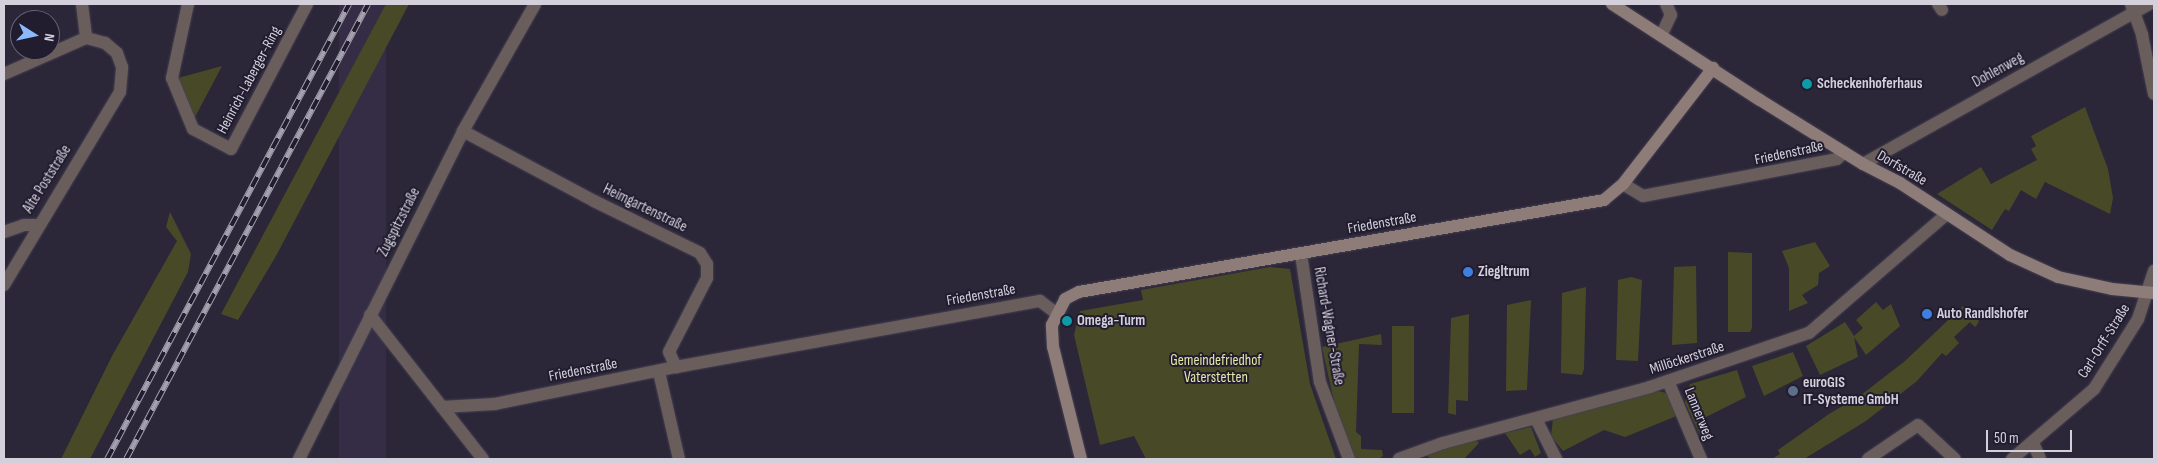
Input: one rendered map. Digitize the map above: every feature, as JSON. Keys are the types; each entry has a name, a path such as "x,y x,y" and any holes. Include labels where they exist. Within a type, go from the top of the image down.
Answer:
{"street":[{"path":"4,74 86,38 82,4"},
{"name":"Heinrich-Laberger-Ring","path":"188,4 172,78 193,129 231,149 307,4"},
{"name":"Zugspitzstraße","path":"299,459 463,131 535,4"},
{"name":"Dorfstraße","path":"1612,4 1662,34 1863,164 1900,183 2010,255 2042,270 2104,288 2151,293"},
{"name":"Dohlenweg","path":"1863,164 2133,8 2149,4"},
{"path":"1662,34 1670,22 1672,5"},
{"path":"2133,8 2154,94"},
{"name":"Alte Poststraße","path":"4,285 38,225 120,92 122,67 117,53 106,43 86,38"},
{"name":"Friedenstraße","path":"442,407 495,404 676,367 1040,301 1056,313 1064,298 1079,292 1604,200 1623,184 1713,68"},
{"name":"Heimgartenstraße","path":"463,131 594,201 700,252 707,264 707,278 669,352 676,367"},
{"name":"Friedenstraße","path":"1623,184 1643,196 1837,159 1844,152"},
{"name":"Millöckerstraße","path":"1399,459 1443,443 1536,419 1668,381 1809,333 1947,214"},
{"path":"4,232 24,225 38,225"},
{"name":"Richard-Wagner-Straße","path":"1300,254 1320,382 1349,459"},
{"name":"Carl-Orff-Straße","path":"2012,459 2094,389 2130,334 2151,293 2154,271"},
{"path":"1056,313 1053,347 1081,459"},
{"path":"370,315 483,459"},
{"path":"659,372 679,459"},
{"name":"Lannerweg","path":"1668,381 1701,459"},
{"path":"1536,419 1556,459"},
{"path":"1868,459 1918,425 1955,459"},
{"path":"2033,443 2040,459"}],"shaded area":[{"path":"339,4 386,4 386,459 339,459"}],"green space":[{"path":"386,4 409,4 276,256 238,320 221,314"},
{"path":"222,66 194,119 178,78"},
{"path":"2085,107 2108,169 2113,198 2110,214 2045,182 2036,199 2021,190 2009,211 2005,209 1992,230 1937,194 1981,167 1991,184 2037,160 2031,149 2036,146 2031,136"},
{"path":"170,212 191,254 188,272 90,459 61,459 112,356 177,241 166,227"},
{"path":"1815,242 1830,266 1819,273 1818,285 1802,295 1808,303 1789,311 1789,268 1782,251"},
{"path":"1728,252 1752,253 1752,328 1750,332 1728,332"},
{"path":"1696,266 1697,343 1672,345 1674,267"},
{"name":"Gemeindefriedhof Vaterstetten","path":"1270,267 1290,269 1310,384 1336,459 1146,459 1134,436 1100,445 1074,335 1080,311 1143,300 1141,290"},
{"path":"1631,277 1642,280 1638,361 1616,360 1618,280"},
{"path":"1586,287 1584,369 1582,375 1561,373 1562,293"},
{"path":"1531,300 1527,390 1506,391 1507,305"},
{"path":"1876,302 1883,310 1891,304 1900,326 1866,355 1854,337 1858,357 1820,375 1806,346 1845,322 1854,336 1863,328 1856,320"},
{"path":"1963,306 1979,321 1977,325 1975,327 1970,322 1954,337 1959,343 1946,356 1942,353 1917,381 1866,421 1804,459 1772,459 1780,454 1778,450 1829,414 1861,395 1905,361"},
{"path":"1469,314 1468,401 1456,400 1456,415 1448,413 1451,318"},
{"path":"1392,326 1414,326 1414,413 1392,413"},
{"path":"1381,334 1382,345 1359,344 1356,432 1361,436 1361,449 1382,450 1383,456 1379,459 1355,459 1339,424 1322,347"},
{"path":"1793,352 1803,376 1764,396 1752,366"},
{"path":"1737,370 1746,397 1700,420 1709,438 1702,439 1685,403 1690,384"},
{"path":"1654,390 1666,393 1679,415 1625,437 1604,430 1563,451 1551,436 1553,419"},
{"path":"1531,427 1541,453 1535,457 1530,449 1520,455 1505,433"},
{"path":"1474,438 1479,443 1464,459 1431,459 1423,453"}],"railway":[{"path":"107,459 349,4"},
{"path":"126,459 368,4"}],"place":[{"name":"Scheckenhoferhaus","path":"1807,84"},
{"name":"Ziegltrum","path":"1468,272"},
{"name":"Auto Randlshofer","path":"1927,314"},
{"name":"Omega-Turm","path":"1067,321"},
{"name":"euroGIS IT-Systeme GmbH","path":"1793,391"}]}
